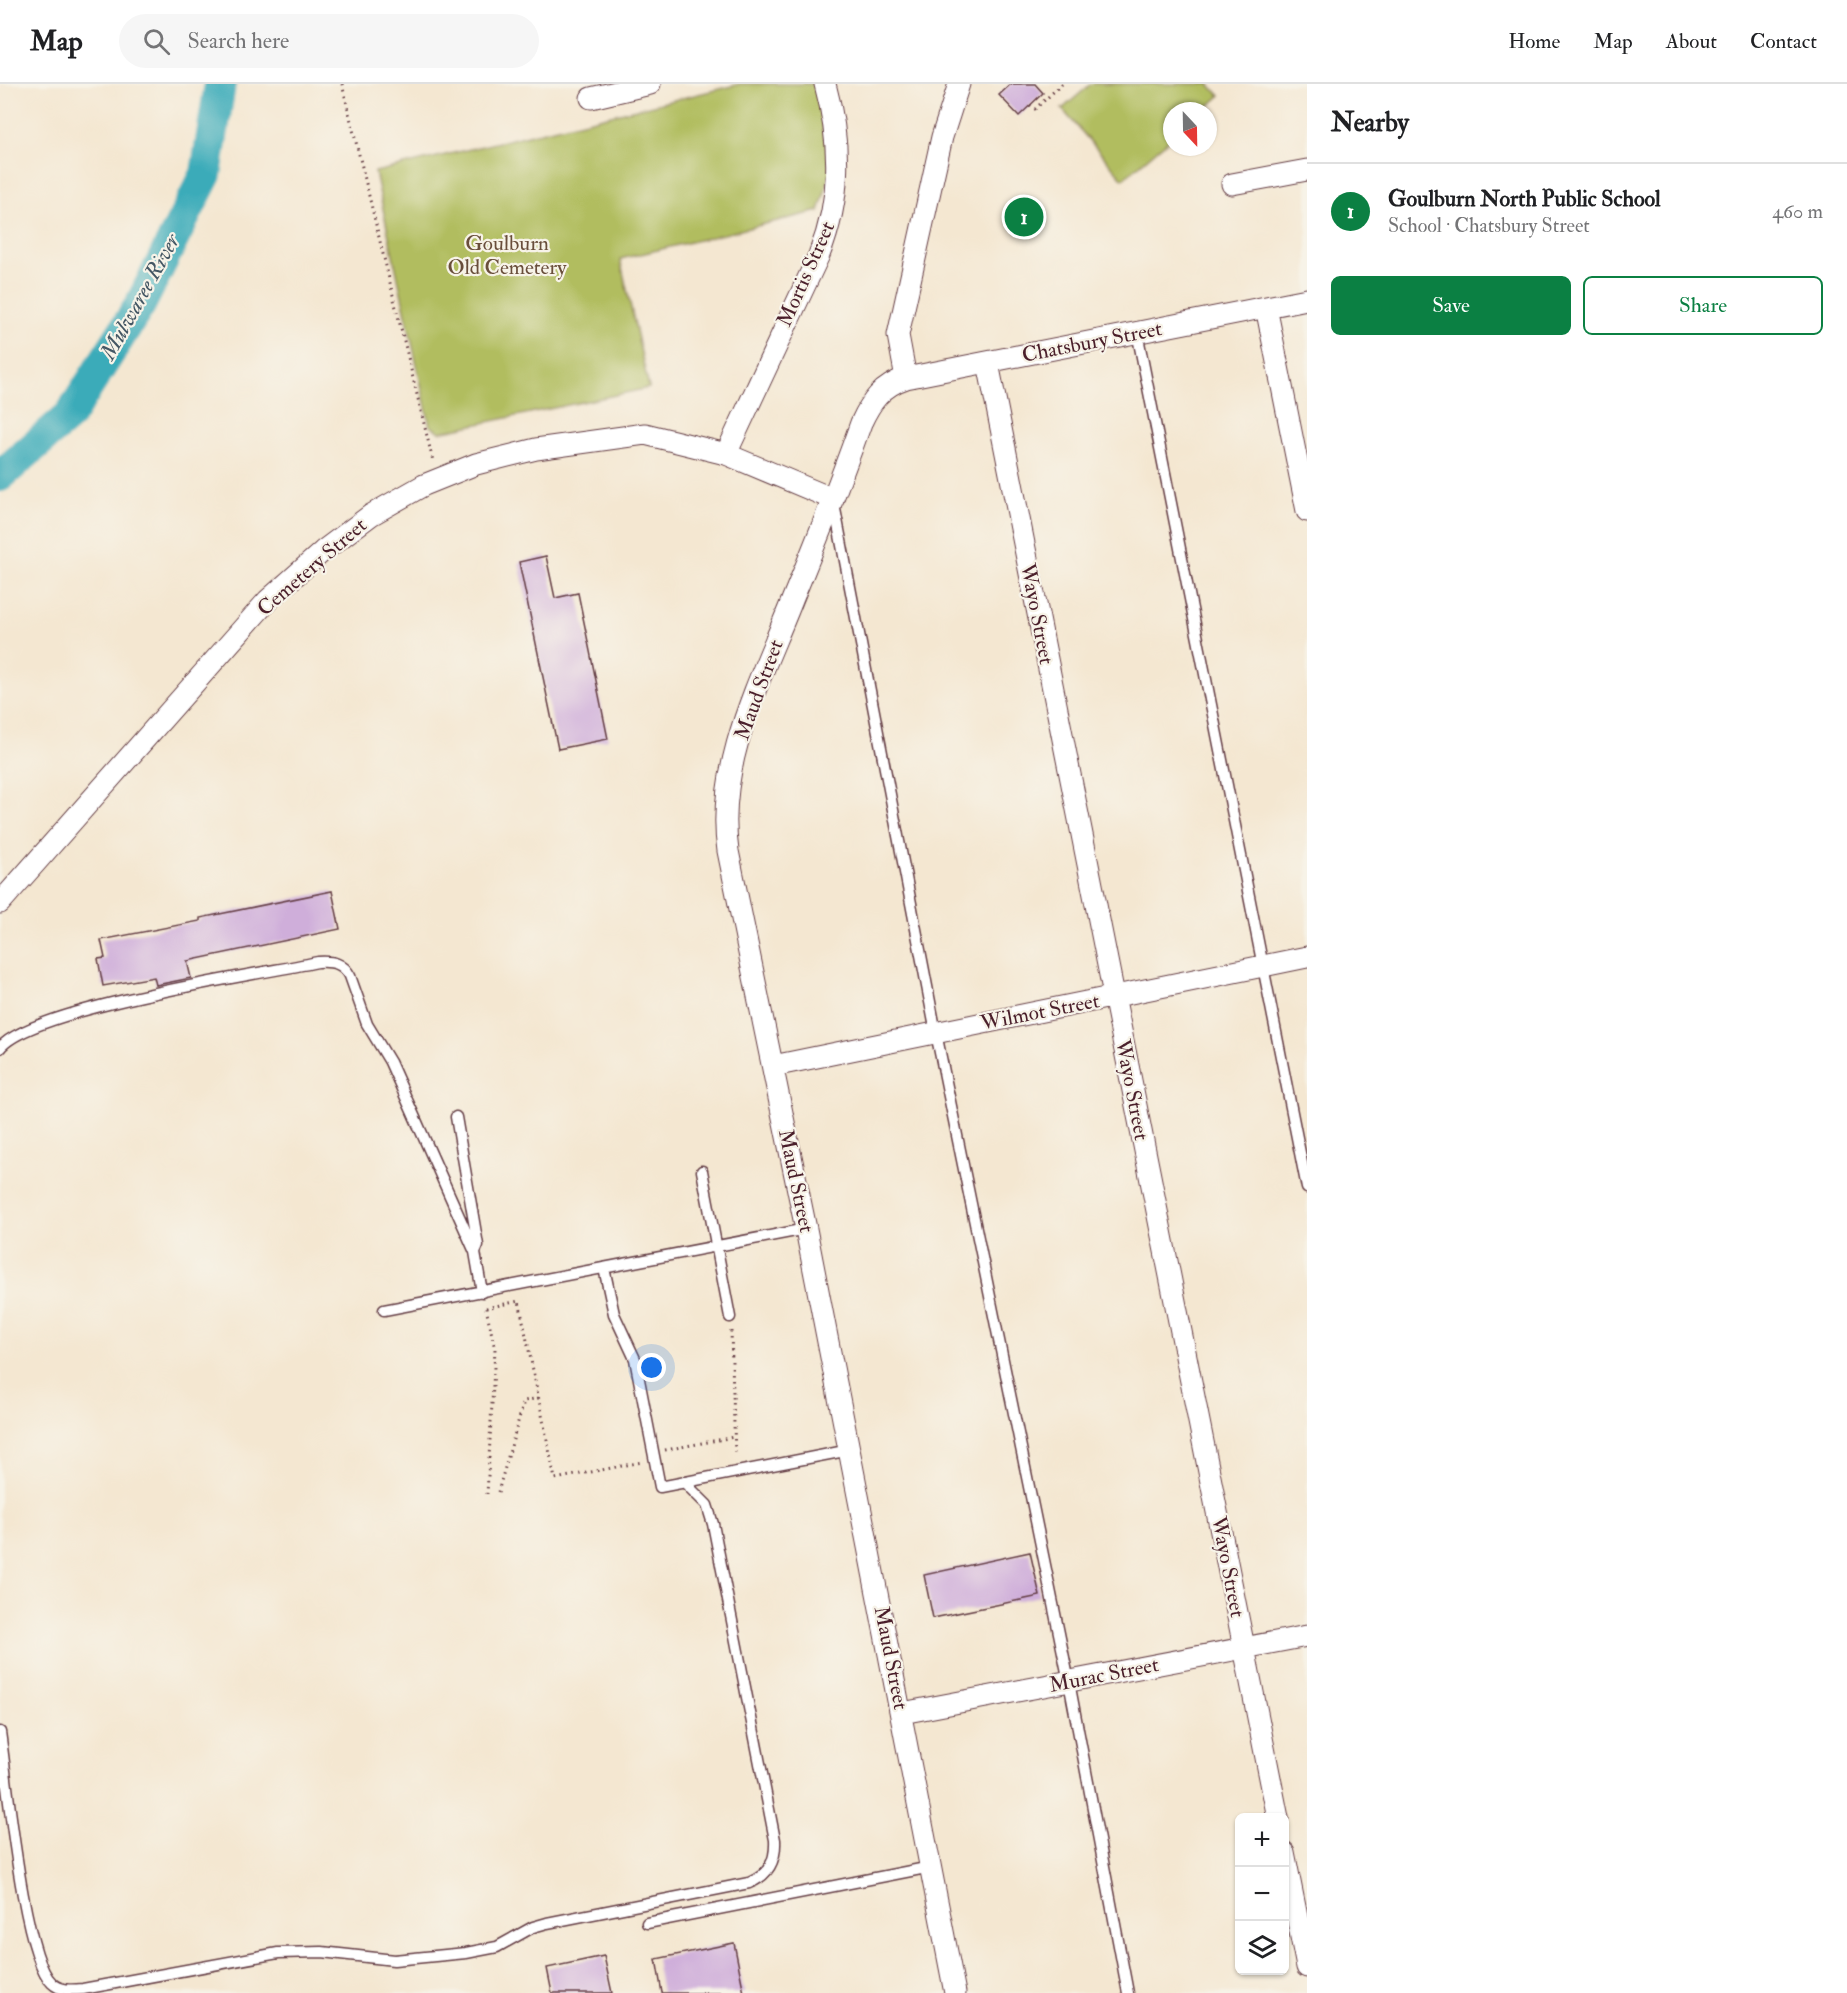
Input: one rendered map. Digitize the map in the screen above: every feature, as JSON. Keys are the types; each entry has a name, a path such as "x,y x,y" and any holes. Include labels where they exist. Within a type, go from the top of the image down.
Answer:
{"street":[{"path":"591,98 650,84"},
{"name":"Mortis Street","path":"726,454 819,255 831,223 839,162 825,84"},
{"path":"906,378 898,334 942,137 959,84"},
{"path":"1232,184 1307,170"},
{"name":"Chatsbury Street","path":"880,392 906,378 1307,299"},
{"path":"1266,307 1307,511"},
{"name":"Wayo Street","path":"988,363 1277,1813"},
{"name":"Maud Street","path":"880,392 866,412 758,689 735,757 725,796 725,823 956,1993"},
{"name":"Cemetery Street","path":"0,903 268,600 323,551 371,515 424,485 476,464 536,449 645,434 726,454 833,499"},
{"name":"Wilmot Street","path":"773,1066 1307,957"},
{"name":"Murac Street","path":"902,1713 1307,1636"},
{"path":"1287,1867 1307,1967"}],"lane":[{"path":"1137,332 1307,1188"},
{"path":"833,499 936,1033 1068,1682 1128,1993"},
{"path":"0,1048 19,1033 102,1005 318,962 335,962 346,969 350,976 367,1024 390,1062 475,1252 482,1292"},
{"path":"456,1117 478,1245 475,1252"},
{"path":"702,1171 730,1317"},
{"path":"384,1310 806,1229"},
{"path":"604,1268 614,1314 635,1359 660,1487 850,1450"},
{"path":"0,1732 14,1845 33,1939 49,1981 60,1988 83,1989 278,1953 322,1952 394,1960 466,1953 497,1947 539,1925 749,1883 761,1878 770,1866 775,1854 775,1840 713,1524 707,1505 684,1482"},
{"path":"647,1923 931,1867"}],"path":[{"path":"342,84 434,465"},
{"path":"1030,105 1035,110 1062,84"},
{"path":"487,1494 495,1349 486,1308 519,1301 555,1479 643,1462"},
{"path":"730,1317 735,1455"},
{"path":"498,1492 524,1401 539,1398"},
{"path":"663,1450 734,1437"}],"green space":[{"name":"Goulburn Old Cemetery","path":"740,84 815,84 831,172 819,211 620,259 649,388 440,432 430,426 375,172"},
{"path":"1091,84 1209,84 1220,96 1213,102 1163,102 1163,145 1123,179 1062,109"}],"building":[{"path":"1011,84 1035,84 1043,93 1019,116 999,95"},
{"path":"546,556 555,598 578,593 608,739 558,749 519,562"},
{"path":"332,891 340,929 187,961 191,978 156,985 154,977 103,986 98,959 105,958 101,940 200,921 200,918"},
{"path":"1030,1552 1040,1596 933,1618 924,1575"},
{"path":"734,1943 744,1993 662,1993 656,1959"},
{"path":"604,1956 612,1993 552,1993 547,1968"}],"waterway":[{"name":"Mulwaree River","path":"0,476 70,415 140,305 206,174 220,84"}],"place":[{"name":"Goulburn North Public School","path":"1024,217"}]}
